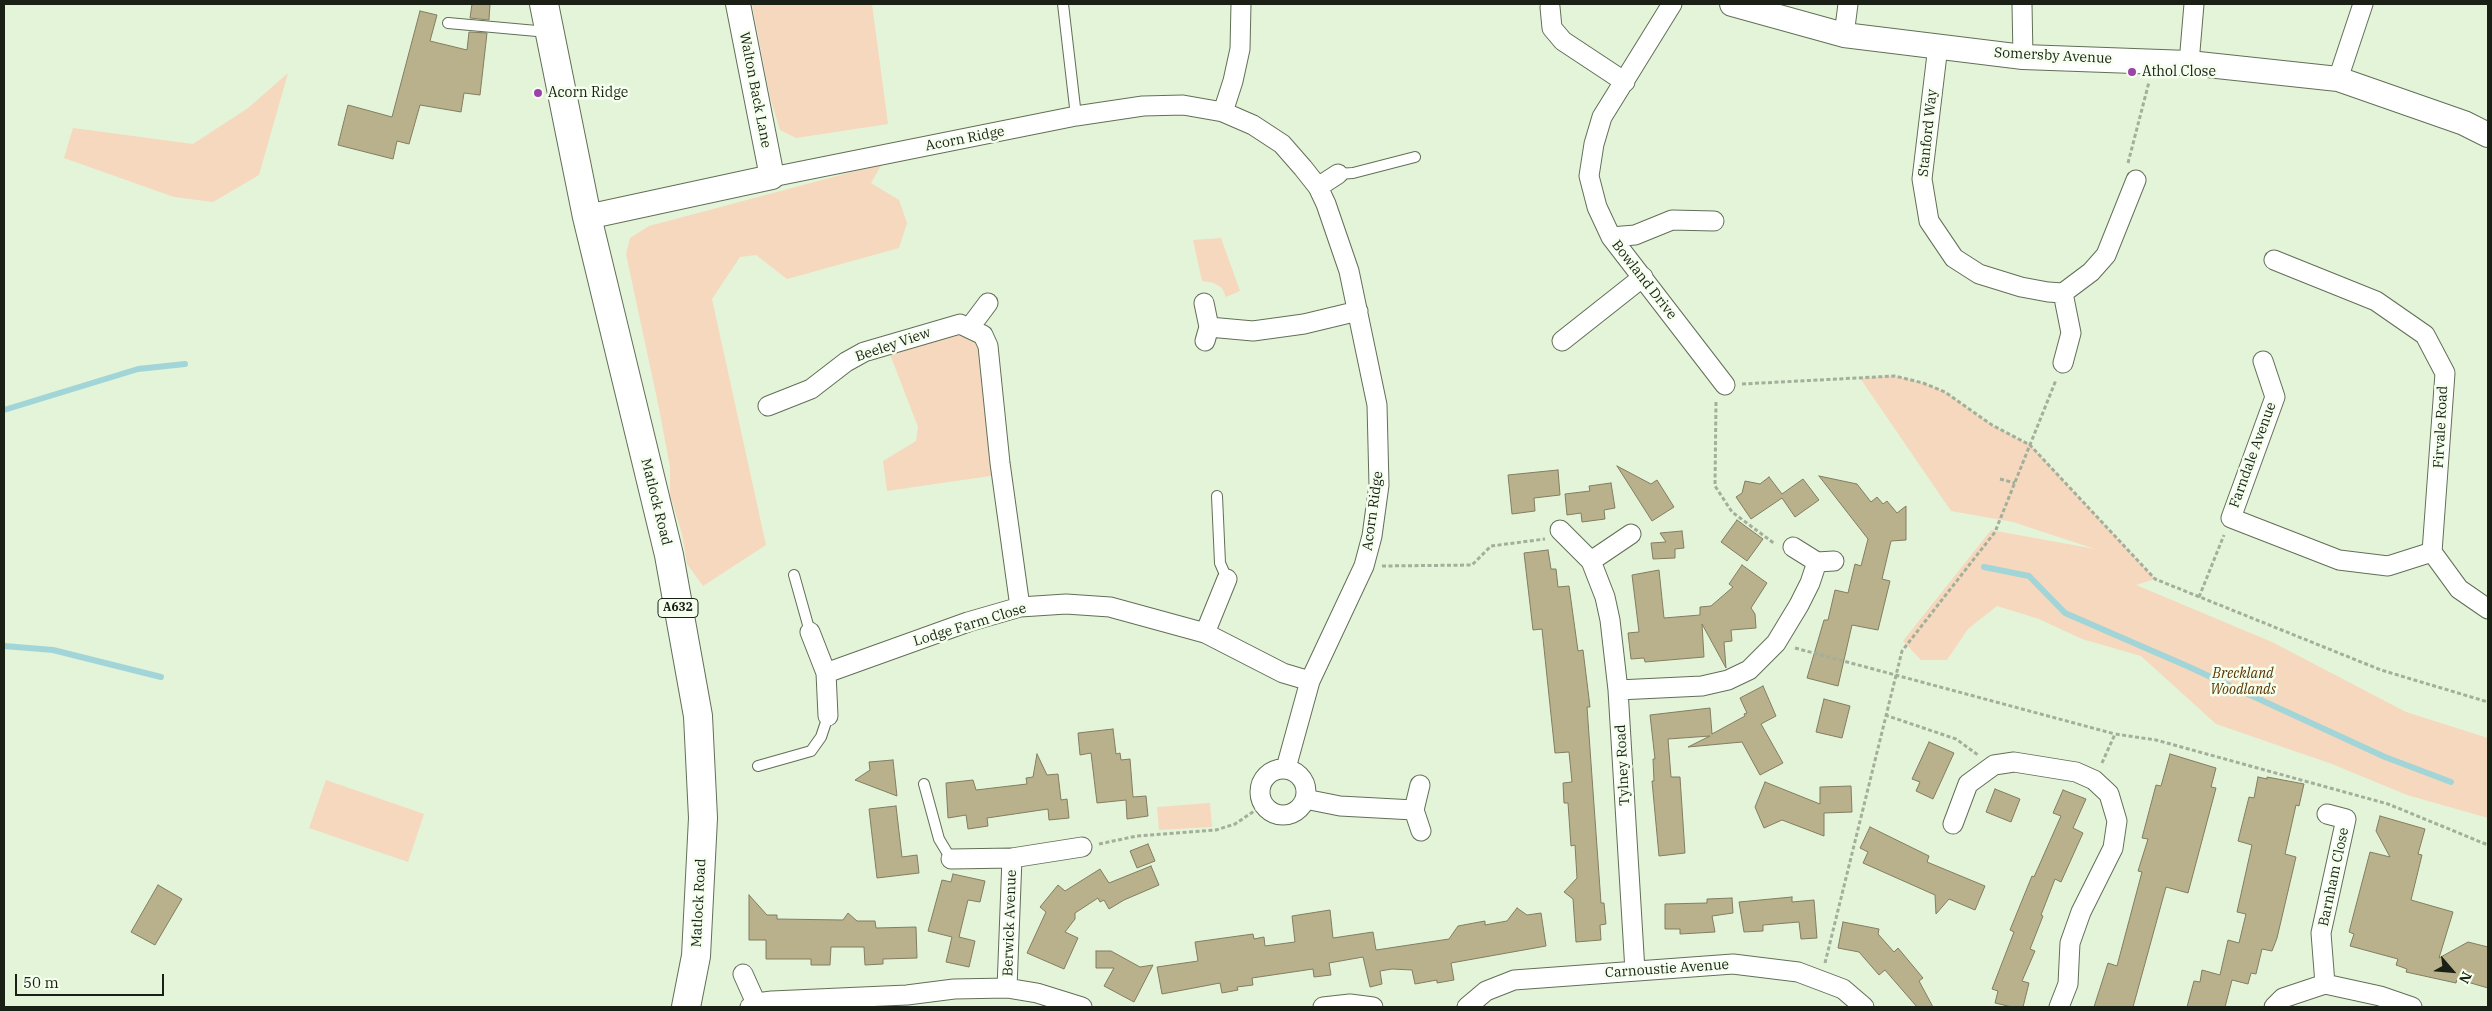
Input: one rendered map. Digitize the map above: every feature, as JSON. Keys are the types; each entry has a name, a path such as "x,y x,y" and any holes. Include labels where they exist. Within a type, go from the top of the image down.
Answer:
{"main road":[{"name":"Matlock Road","path":"544,4 587,217 669,555 698,716 703,818 696,956 686,1007"}],"street":[{"name":"Walton Back Lane","path":"738,4 772,177"},
{"path":"1223,112 1233,81 1240,49 1241,4"},
{"name":"Bowland Drive","path":"1672,4 1602,117 1594,144 1589,176 1597,207 1611,237 1725,385"},
{"name":"Somersby Avenue","path":"1732,4 1844,35 2022,57 2188,63 2338,79 2464,123 2488,135"},
{"path":"1844,35 1848,4"},
{"path":"2022,4 2022,57"},
{"path":"2188,63 2194,4"},
{"path":"2338,79 2363,4"},
{"path":"1550,8 1552,28 1563,41 1625,82"},
{"name":"Stanford Way","path":"1938,46 1922,179 1929,220 1954,258 1979,274 2021,286 2063,293"},
{"name":"Acorn Ridge","path":"587,217 772,177 1076,116 1151,106 1183,105 1223,112 1254,125 1282,144 1318,187 1337,232 1350,271 1377,405 1379,436 1379,485 1372,536 1364,566 1310,681 1286,768"},
{"path":"1318,187 1338,174"},
{"path":"2063,363 2071,333 2063,293 2090,272 2106,255 2136,180"},
{"path":"1611,237 1635,235 1672,220 1714,221"},
{"name":"Firvale Road","path":"2274,260 2376,301 2425,335 2445,373 2437,510 2432,552"},
{"path":"1562,340 1643,277"},
{"path":"988,303 970,327 983,335 988,346 1008,462 1020,607"},
{"path":"1204,303 1207,334 1253,331 1304,324 1358,311"},
{"name":"Beeley View","path":"768,406 812,389 846,362 864,352 941,328 960,324 970,327"},
{"name":"Farndale Avenue","path":"2263,361 2275,397 2231,518 2339,560 2388,566 2432,552"},
{"name":"Tylney Road","path":"1560,530 1592,561 1603,590 1610,620 1618,690 1635,971"},
{"path":"1592,561 1631,534"},
{"path":"1618,690 1702,686 1728,680 1749,670 1776,643 1810,583 1825,562 1793,547"},
{"path":"2432,552 2459,589 2488,610"},
{"path":"1206,633 1227,579"},
{"name":"Lodge Farm Close","path":"826,673 968,622 1020,607 1066,604 1110,606 1206,633 1283,673 1310,681"},
{"path":"810,632 826,673 828,716"},
{"path":"1953,824 1968,784 1994,765 2014,762 2076,772 2094,780 2109,794 2117,821 2113,848 2081,912 2070,943 2068,984 2059,1007"},
{"path":"1286,768 1296,772 1303,779 1306,789 1305,799 1300,808 1290,814 1279,815 1269,811 1263,805 1259,795 1260,784 1266,775 1276,769 1286,768"},
{"path":"1420,785 1414,810 1421,831"},
{"path":"1305,799 1340,806 1414,810"},
{"name":"Barnham Close","path":"2325,984 2322,933 2346,819 2326,814"},
{"name":"Berwick Avenue","path":"951,859 1012,858 1082,848"},
{"name":"Berwick Avenue","path":"1007,988 1012,858"},
{"name":"Carnoustie Avenue","path":"1467,1007 1486,991 1514,980 1733,964 1798,972 1820,979 1843,989 1864,1007"},
{"path":"743,974 753,1005 908,1001 954,989 1007,988 1037,994 1082,1007"},
{"path":"2274,1007 2283,998 2325,984 2380,996 2412,1007"},
{"path":"1322,1007 1350,1004 1373,1007"}],"lane":[{"path":"1063,4 1076,116"},
{"path":"448,22 550,32"},
{"path":"1338,174 1353,173 1415,157"},
{"path":"1217,496 1220,563 1227,579"},
{"path":"794,575 810,632"},
{"path":"758,766 811,751 821,737 828,716"},
{"path":"924,784 939,839 951,859"}],"path":[{"path":"2136,180 2126,169 2154,62"},
{"path":"1820,979 1902,651 1995,532 2063,363"},
{"path":"1793,547 1783,549 1732,512 1714,486 1717,396 1725,385 1894,376 1923,383 1944,392 1992,425 2030,445 2154,578 2199,598 2381,670 2488,702"},
{"path":"2000,479 2015,483"},
{"path":"2199,598 2231,518"},
{"path":"1364,566 1472,565 1491,546 1543,540 1560,530"},
{"path":"1776,643 2115,734 2156,740 2388,804 2488,845"},
{"path":"1885,715 1956,739 1994,765"},
{"path":"2094,780 2115,734"},
{"path":"1082,848 1137,836 1216,830 1235,824 1263,805"}],"green space":[{"path":"752,4 872,4 888,124 796,138 780,130 770,97"},
{"path":"288,73 259,175 213,202 174,197 64,158 73,128 193,144 248,108"},
{"path":"882,164 871,183 899,200 907,223 899,248 787,279 756,255 740,257 712,299 766,545 703,586 687,564 682,534 670,495 670,467 626,254 630,238 649,226"},
{"path":"1221,238 1240,291 1226,297 1222,288 1214,283 1202,281 1193,240"},
{"path":"959,331 981,340 997,475 887,491 883,461 916,441 918,427 888,349"},
{"name":"Breckland Woodlands","path":"1895,376 1923,383 1945,392 1992,425 2030,445 2155,579 2136,585 2272,642 2406,712 2488,738 2488,818 2407,795 2332,764 2216,724 2141,656 2082,639 2039,619 1997,606 1968,629 1947,660 1921,660 1903,641 1991,530 2095,549 2013,522 1951,511 1860,378"},
{"path":"326,780 424,814 408,862 309,828"},
{"path":"1210,803 1212,827 1159,830 1157,807"}],"building":[{"path":"472,4 490,4 489,20 470,18"},
{"path":"420,11 437,15 430,41 467,50 469,32 487,33 480,95 464,93 461,112 420,105 409,144 397,141 393,159 338,145 348,105 392,117"},
{"path":"1617,466 1651,484 1657,480 1674,507 1652,521"},
{"path":"1558,470 1560,495 1534,498 1535,511 1512,514 1508,475"},
{"path":"1819,476 1857,484 1871,502 1877,497 1883,504 1887,501 1897,513 1906,506 1906,540 1891,541 1882,579 1890,581 1878,630 1852,625 1838,686 1807,678 1824,620 1828,620 1835,590 1848,593 1855,564 1861,566 1868,539"},
{"path":"1769,477 1782,494 1803,479 1819,500 1795,517 1782,498 1751,519 1736,497 1742,493 1745,481 1760,484"},
{"path":"1611,483 1615,508 1604,510 1605,519 1582,522 1581,513 1567,515 1565,494 1590,491 1589,486"},
{"path":"1737,520 1763,539 1747,561 1721,542"},
{"path":"1682,531 1684,548 1675,549 1675,558 1653,559 1651,543 1666,542 1660,533"},
{"path":"1548,550 1551,569 1556,569 1558,587 1569,586 1578,651 1583,650 1590,707 1587,707 1601,903 1604,903 1606,924 1600,925 1601,940 1576,942 1573,899 1564,892 1577,878 1575,845 1571,846 1568,803 1564,803 1563,783 1572,782 1569,752 1555,753 1542,629 1533,630 1524,553"},
{"path":"1742,565 1767,583 1751,608 1755,614 1756,628 1731,630 1732,641 1724,642 1726,668 1702,624 1704,657 1645,662 1644,658 1631,659 1628,633 1639,632 1632,575 1659,570 1664,618 1700,615 1700,607 1711,606 1733,587 1729,584"},
{"path":"1763,686 1776,716 1761,724 1783,763 1760,775 1742,742 1688,747 1710,736 1668,739 1671,777 1680,777 1685,853 1659,856 1652,781 1654,781 1653,759 1655,759 1650,715 1710,708 1712,734 1745,716 1744,714 1747,713 1740,698"},
{"path":"1824,699 1850,706 1842,738 1816,732"},
{"path":"1113,729 1116,754 1120,753 1121,760 1130,759 1133,797 1146,796 1148,816 1127,819 1126,800 1097,803 1091,753 1080,755 1078,733"},
{"path":"1929,742 1954,753 1933,799 1916,791 1920,782 1912,779"},
{"path":"1037,754 1047,775 1058,774 1061,800 1067,799 1069,818 1049,820 1048,809 987,818 988,826 968,829 966,815 948,818 946,783 973,780 976,790 1027,784 1026,778 1033,777"},
{"path":"2170,754 2216,768 2211,787 2216,788 2188,893 2166,887 2133,1007 2094,1007 2108,963 2117,966 2142,872 2138,871 2148,839 2142,838 2156,785 2161,786"},
{"path":"893,760 897,796 855,780 870,770 869,762"},
{"path":"2258,777 2304,784 2299,806 2296,805 2285,854 2296,857 2277,938 2272,951 2262,949 2256,974 2251,973 2248,984 2232,980 2225,1007 2187,1007 2194,981 2200,982 2202,970 2220,975 2228,940 2239,943 2246,914 2237,912 2252,845 2238,841 2249,797 2254,798"},
{"path":"1765,782 1820,804 1820,787 1851,786 1852,812 1824,813 1824,836 1782,820 1764,828 1755,807"},
{"path":"1995,789 2020,799 2011,822 1986,812"},
{"path":"2063,790 2086,799 2073,828 2083,833 2061,882 2055,879 2041,915 2043,916 2030,949 2035,951 2022,981 2029,983 2023,1007 2012,1007 1995,1003 1998,991 1992,989 2014,932 2010,930 2032,876 2034,877 2061,816 2053,813"},
{"path":"896,806 902,857 917,855 919,873 877,878 869,809"},
{"path":"2380,816 2425,829 2418,854 2422,855 2411,900 2453,912 2439,958 2468,942 2488,947 2488,988 2457,979 2456,983 2406,972 2407,969 2396,965 2398,959 2350,946 2354,934 2349,932 2370,852 2390,857 2376,831"},
{"path":"1870,827 1929,856 1927,862 1985,886 1975,910 1949,899 1936,914 1935,895 1863,863 1868,852 1860,848"},
{"path":"1148,844 1155,861 1137,868 1130,851"},
{"path":"1151,866 1159,885 1124,900 1109,909 1104,900 1100,902 1098,898 1075,913 1075,919 1065,932 1078,938 1064,969 1027,953 1046,912 1040,907 1058,885 1065,891 1100,869 1109,883"},
{"path":"953,874 985,881 980,902 968,900 959,937 975,941 969,967 946,962 952,937 928,931 942,880 951,882"},
{"path":"158,885 182,899 155,945 131,932"},
{"path":"749,895 767,915 777,915 777,919 843,920 848,913 857,921 875,921 876,928 916,927 917,958 883,959 883,964 865,965 864,947 831,947 830,965 811,965 811,959 766,959 766,940 749,940"},
{"path":"1792,897 1792,902 1814,900 1817,938 1801,939 1799,922 1763,925 1763,931 1744,932 1739,902"},
{"path":"1732,898 1733,913 1712,916 1715,932 1680,934 1680,929 1665,929 1665,904 1707,903 1707,899"},
{"path":"1517,908 1527,915 1541,913 1546,946 1451,963 1454,980 1437,983 1437,980 1415,984 1412,970 1392,969 1380,971 1382,984 1370,987 1363,957 1329,963 1331,975 1314,977 1313,969 1252,978 1253,985 1237,987 1238,990 1222,993 1220,983 1162,994 1157,967 1198,961 1195,942 1253,934 1254,939 1264,937 1265,946 1295,942 1292,916 1330,910 1333,938 1373,932 1376,950 1449,939 1458,926 1485,921 1485,925 1507,921"},
{"path":"1843,922 1879,929 1878,934 1894,952 1898,948 1923,978 1919,981 1933,1007 1917,1007 1885,970 1879,975 1859,952 1838,948"},
{"path":"1096,951 1111,951 1140,967 1153,965 1134,1002 1104,986 1114,968 1096,968"}],"waterway":[{"path":"4,410 138,369 185,364"},
{"path":"1984,567 2029,576 2065,613 2187,666 2385,757 2451,782"},
{"path":"4,646 53,650 161,677"}],"place":[{"name":"Athol Close","path":"2132,72"},
{"name":"Acorn Ridge","path":"538,93"}]}
